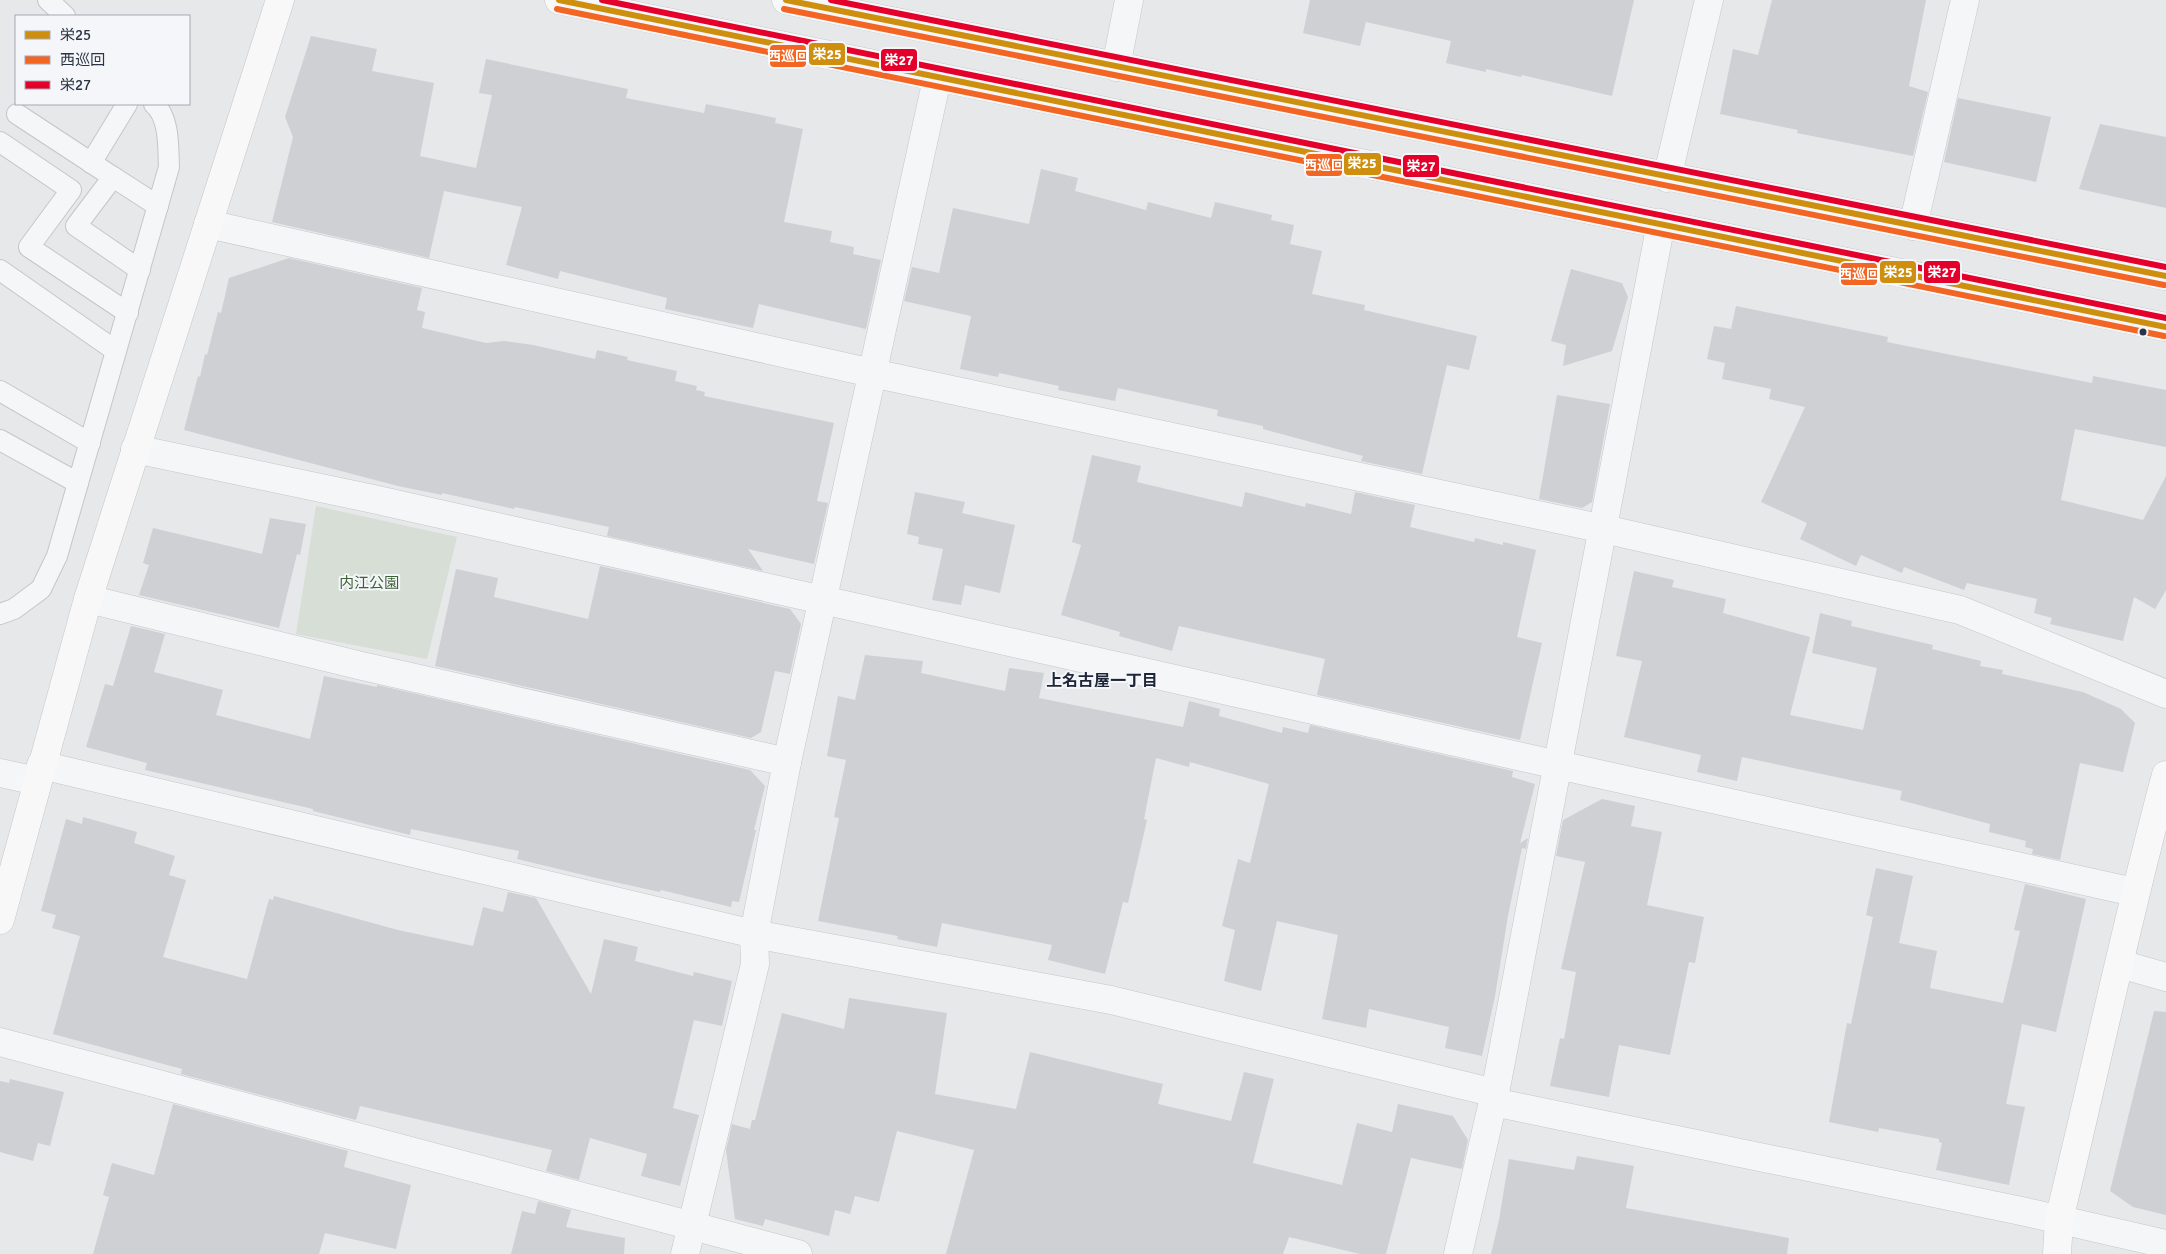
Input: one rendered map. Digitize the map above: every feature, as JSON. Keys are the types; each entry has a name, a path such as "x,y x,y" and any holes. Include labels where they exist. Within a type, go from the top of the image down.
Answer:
{"street":[{"path":"0,920 88,598 280,0"},
{"path":"558,0 937,79 1661,223 2166,327"},
{"path":"786,0 1667,178 2166,276"},
{"path":"1116,67 1129,0"},
{"path":"1667,178 1709,0"},
{"path":"1913,226 1965,0"},
{"path":"685,1254 755,964 754,934 787,762 937,79"},
{"path":"1458,1254 1494,1098 1661,223"},
{"path":"208,224 872,373 1604,529 1960,610 2158,693 2166,694"},
{"path":"135,449 373,499 1558,765 2134,892"},
{"path":"88,598 362,666 787,762"},
{"path":"0,773 39,773 754,934 1111,1000 1494,1098 2166,1244"},
{"path":"2056,1254 2059,1220 2120,964 2134,892 2166,775"},
{"path":"2120,964 2166,977"},
{"path":"0,1042 798,1254"}],"lane":[{"path":"48,0 64,15"},
{"path":"91,163 126,105"},
{"path":"0,614 14,609 41,589 57,556 170,167 167,131 159,108 155,105"},
{"path":"128,312 29,247 71,190 0,141 21,109 91,163 158,206"},
{"path":"112,177 76,226 140,270"},
{"path":"0,270 116,351"},
{"path":"0,392 90,443"},
{"path":"0,440 78,483"}],"green space":[{"name":"内江公園","path":"316,506 457,537 427,659 296,634"}],"building":[{"path":"1310,0 1634,0 1612,96 1522,75 1521,77 1486,69 1486,72 1446,63 1451,41 1366,22 1360,46 1303,33"},
{"path":"1772,0 1926,0 1909,86 1928,92 1913,156 1797,133 1798,130 1720,114 1733,49 1758,55"},
{"path":"311,36 377,49 372,71 434,83 420,156 476,168 492,95 479,93 486,59 628,89 626,98 704,113 706,104 776,118 775,123 803,129 784,222 832,231 830,242 854,247 853,254 881,260 866,329 759,304 753,328 665,309 667,298 560,271 558,279 506,265 522,207 444,191 429,258 272,222 293,137 285,117"},
{"path":"1958,98 2051,117 2036,182 1944,162"},
{"path":"2100,124 2166,137 2166,208 2079,189"},
{"path":"1041,169 1078,178 1075,191 1146,210 1148,202 1211,218 1215,202 1272,215 1271,220 1294,225 1290,244 1322,251 1312,294 1365,305 1364,310 1477,336 1469,370 1447,365 1422,474 1361,461 1363,456 1263,429 1263,426 1217,416 1218,410 1118,388 1115,401 1058,390 1059,386 999,373 998,377 960,369 971,316 904,301 912,267 939,273 953,208 1029,224"},
{"path":"289,258 422,288 417,310 425,312 422,328 486,343 504,341 533,345 595,359 597,350 628,357 627,360 677,371 675,381 697,386 696,390 705,392 704,396 834,423 817,501 828,503 814,564 748,549 763,571 607,536 609,527 515,507 514,509 442,493 442,495 398,486 184,430 218,312 221,313 229,278"},
{"path":"1571,269 1622,283 1628,297 1612,351 1563,366 1566,345 1551,341"},
{"path":"1736,306 1888,337 1887,342 2092,383 2093,376 2166,390 2166,447 2075,429 2061,500 2143,520 2166,476 2166,590 2155,609 2134,597 2123,641 2050,624 2052,618 2034,613 2037,599 1967,583 1964,590 1904,567 1902,573 1861,555 1856,566 1800,539 1807,523 1761,502 1805,407 1769,399 1771,389 1722,379 1725,363 1707,359 1714,326 1731,329"},
{"path":"1557,395 1610,404 1592,502 1582,508 1539,499"},
{"path":"1092,455 1141,466 1137,482 1242,507 1245,492 1305,507 1306,503 1351,514 1355,492 1415,505 1410,527 1474,542 1475,538 1536,550 1517,637 1542,643 1520,740 1317,695 1325,659 1179,626 1172,651 1119,636 1120,632 1061,615 1081,545 1072,542"},
{"path":"915,492 965,502 962,513 1015,525 1000,593 965,585 961,605 932,600 943,549 918,544 919,537 907,534"},
{"path":"270,518 306,524 300,555 297,554 279,628 139,595 149,565 143,563 153,528 262,554"},
{"path":"600,566 790,609 801,624 790,674 775,671 761,732 751,738 435,666 456,569 498,578 494,597 588,619"},
{"path":"1634,571 1674,580 1672,587 1726,599 1723,613 1810,637 1790,715 1863,730 1877,668 1812,653 1820,613 1852,621 1851,626 1933,645 1932,649 1981,661 1980,666 2003,670 2002,674 2083,692 2121,709 2135,723 2123,772 2080,763 2060,860 2032,854 2033,849 2025,847 2026,841 1989,832 1990,824 1900,800 1902,791 1742,757 1737,781 1697,772 1701,755 1624,737 1642,661 1616,656"},
{"path":"131,626 165,634 154,672 223,690 216,715 310,739 324,676 377,687 377,685 750,770 765,786 739,902 732,901 731,907 517,859 519,851 411,829 410,835 313,811 313,809 145,770 147,763 86,747 105,684 113,686"},
{"path":"865,655 923,661 921,673 1005,691 1009,668 1044,673 1039,698 1183,727 1189,701 1220,709 1219,716 1282,733 1283,727 1308,733 1310,725 1513,771 1512,777 1535,784 1520,843 1528,838 1526,849 1522,848 1482,1056 1445,1048 1449,1027 1369,1009 1366,1028 1322,1019 1338,935 1277,921 1261,991 1224,981 1235,930 1222,926 1238,859 1250,863 1269,784 1190,762 1189,767 1156,758 1144,819 1147,820 1128,903 1123,902 1105,974 1048,960 1052,945 942,923 937,947 897,939 898,936 818,921 839,818 834,817 846,760 827,756 838,696 855,700"},
{"path":"1602,799 1635,806 1631,826 1662,832 1647,905 1704,917 1695,963 1689,962 1670,1055 1619,1045 1609,1097 1550,1086 1560,1038 1564,1039 1576,972 1561,969 1585,862 1556,856 1563,820"},
{"path":"83,817 137,832 134,843 175,856 169,875 186,880 163,957 247,979 269,899 273,900 274,896 398,930 473,946 483,907 503,912 508,892 536,898 591,994 604,939 638,947 635,961 693,976 694,972 732,981 722,1026 694,1020 673,1108 699,1115 680,1186 641,1176 647,1154 590,1138 579,1180 546,1171 552,1150 360,1106 356,1120 181,1074 182,1069 53,1034 80,936 52,928 56,915 41,911 66,819 82,824"},
{"path":"1876,868 1913,876 1899,943 1937,951 1930,988 2003,1003 2020,931 2014,930 2025,884 2086,899 2056,1032 2022,1024 2006,1104 2025,1107 2009,1185 1936,1170 1942,1143 1939,1142 1939,1139 1879,1128 1878,1132 1829,1122 1847,1023 1851,1024 1873,917 1866,915"},
{"path":"849,998 947,1013 935,1094 1016,1109 1030,1052 1163,1084 1158,1104 1231,1121 1244,1072 1274,1079 1253,1163 1342,1185 1357,1123 1392,1132 1398,1104 1453,1116 1468,1140 1462,1169 1411,1158 1386,1254 1360,1254 1289,1237 1283,1254 946,1254 974,1150 897,1131 879,1202 855,1196 850,1214 835,1210 829,1236 765,1219 763,1226 735,1219 726,1150 732,1124 750,1129 752,1120 755,1120 782,1013 844,1029"},
{"path":"2154,1011 2166,1012 2166,1215 2133,1207 2110,1191"},
{"path":"10,1079 64,1092 50,1146 38,1143 33,1161 0,1152 0,1081 9,1083"},
{"path":"173,1104 348,1151 344,1167 411,1185 396,1249 325,1233 319,1254 93,1254 109,1197 103,1195 112,1163 154,1175"},
{"path":"1577,1156 1634,1166 1626,1208 1789,1238 1787,1254 1491,1254 1499,1220 1509,1159 1574,1170"},
{"path":"538,1201 571,1210 566,1227 625,1238 624,1254 511,1254 522,1211 535,1214"}],"transit line":[{"name":"栄25","path":"559,0 2166,327"},
{"name":"栄27","path":"602,0 2166,318"},
{"name":"栄25","path":"786,0 2166,276"},
{"name":"栄27","path":"831,0 2166,267"},
{"name":"西巡回","path":"557,9 2164,336"},
{"name":"西巡回","path":"784,9 2164,285"}],"district":[{"name":"上名古屋一丁目","path":"1102,680"}]}
